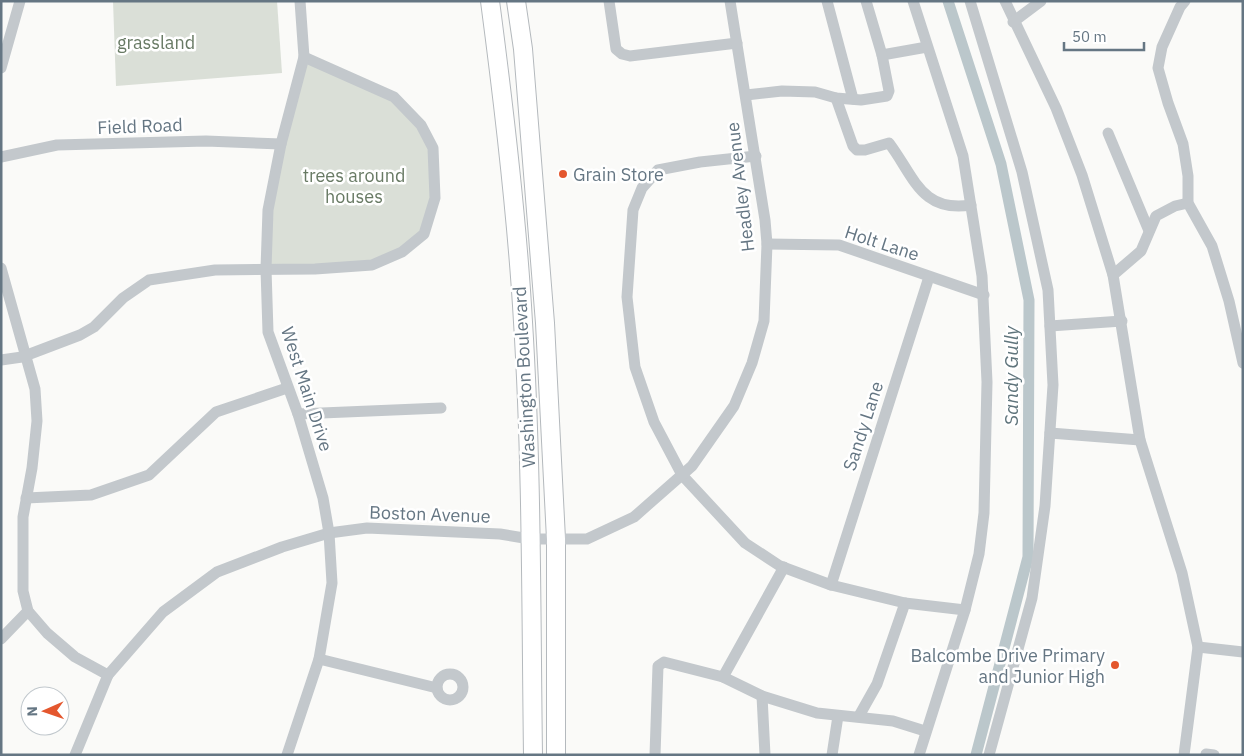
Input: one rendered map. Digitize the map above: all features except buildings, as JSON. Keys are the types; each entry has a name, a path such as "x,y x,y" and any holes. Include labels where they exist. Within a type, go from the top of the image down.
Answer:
{"highway":[{"name":"Washington Boulevard","path":"490,1 501,86 523,322 530,538 533,755"},
{"name":"Washington Boulevard","path":"516,1 523,49 545,323 556,539 556,755"}],"street":[{"path":"1,68 20,1"},
{"name":"West Main Drive","path":"287,755 319,659 332,583 329,533 323,498 298,414 268,332 266,269 268,210 281,144 304,57 300,1"},
{"path":"609,1 616,49 622,54 630,56 737,43"},
{"name":"Headley Avenue","path":"530,538 587,538 634,517 692,466 734,406 752,363 764,322 767,244 756,156 730,1"},
{"path":"827,1 853,99"},
{"path":"746,95 782,91 815,92 836,98 853,99 877,98 889,94 882,55 866,1"},
{"path":"913,1 963,156 984,295 987,382 984,513 979,554 965,610 925,731 919,755"},
{"path":"970,1 1022,172 1048,290 1053,385 1045,506 1032,598 989,755"},
{"path":"1005,1 1013,22 1056,108 1076,158 1113,275 1140,440 1182,573 1198,647 1184,755"},
{"path":"1013,22 1041,1"},
{"path":"1168,1 1182,4 1162,47 1158,68 1183,144 1188,176 1188,203 1212,246 1230,302 1243,363"},
{"path":"882,55 927,47"},
{"path":"1,360 21,357 80,335 94,327 123,298 149,280 215,270 372,265 402,252 424,234 436,198 433,148 421,125 394,97 304,57"},
{"path":"836,98 853,146 857,150 865,150 889,143 927,197 948,207 971,205"},
{"path":"1108,134 1149,230"},
{"name":"Field Road","path":"1,158 57,145 206,141 281,144"},
{"path":"756,156 700,162 658,170 642,188 633,210 627,297 635,367 654,422 682,475 745,543 784,568 831,585 905,603 965,610"},
{"path":"1113,275 1141,251 1146,244 1149,230 1156,216 1175,206 1188,203"},
{"name":"Holt Lane","path":"767,244 839,245 984,295"},
{"path":"1,268 21,357 35,389 37,421 23,517 23,591 28,611 47,633 75,657 108,675"},
{"name":"Sandy Lane","path":"831,585 929,277"},
{"path":"1050,326 1122,321"},
{"path":"26,498 92,495 148,475 216,412 287,388"},
{"path":"298,414 441,408"},
{"path":"1050,432 1140,440"},
{"name":"Boston Avenue","path":"75,755 108,675 163,612 217,572 282,547 329,533 367,528 500,534 530,538"},
{"path":"723,677 784,568"},
{"path":"859,716 878,684 905,603"},
{"path":"1,639 28,611"},
{"path":"1198,647 1243,652"},
{"path":"319,659 437,688"},
{"path":"655,755 658,666 669,662 723,677 762,696 817,714 859,716 893,721 925,731"},
{"path":"762,696 765,755"},
{"path":"832,755 838,716"},
{"path":"1206,754 1214,755"}],"green space":[{"name":"grassland","path":"113,1 277,1 282,73 116,86"},
{"name":"trees around houses","path":"304,57 394,97 433,148 435,198 424,234 372,265 268,266 268,210"}],"waterway":[{"name":"Sandy Gully","path":"948,1 1001,164 1029,300 1028,557 976,755"}],"place":[{"name":"Grain Store","path":"563,174"},
{"name":"Balcombe Drive Primary and Junior High","path":"1115,665"}]}
